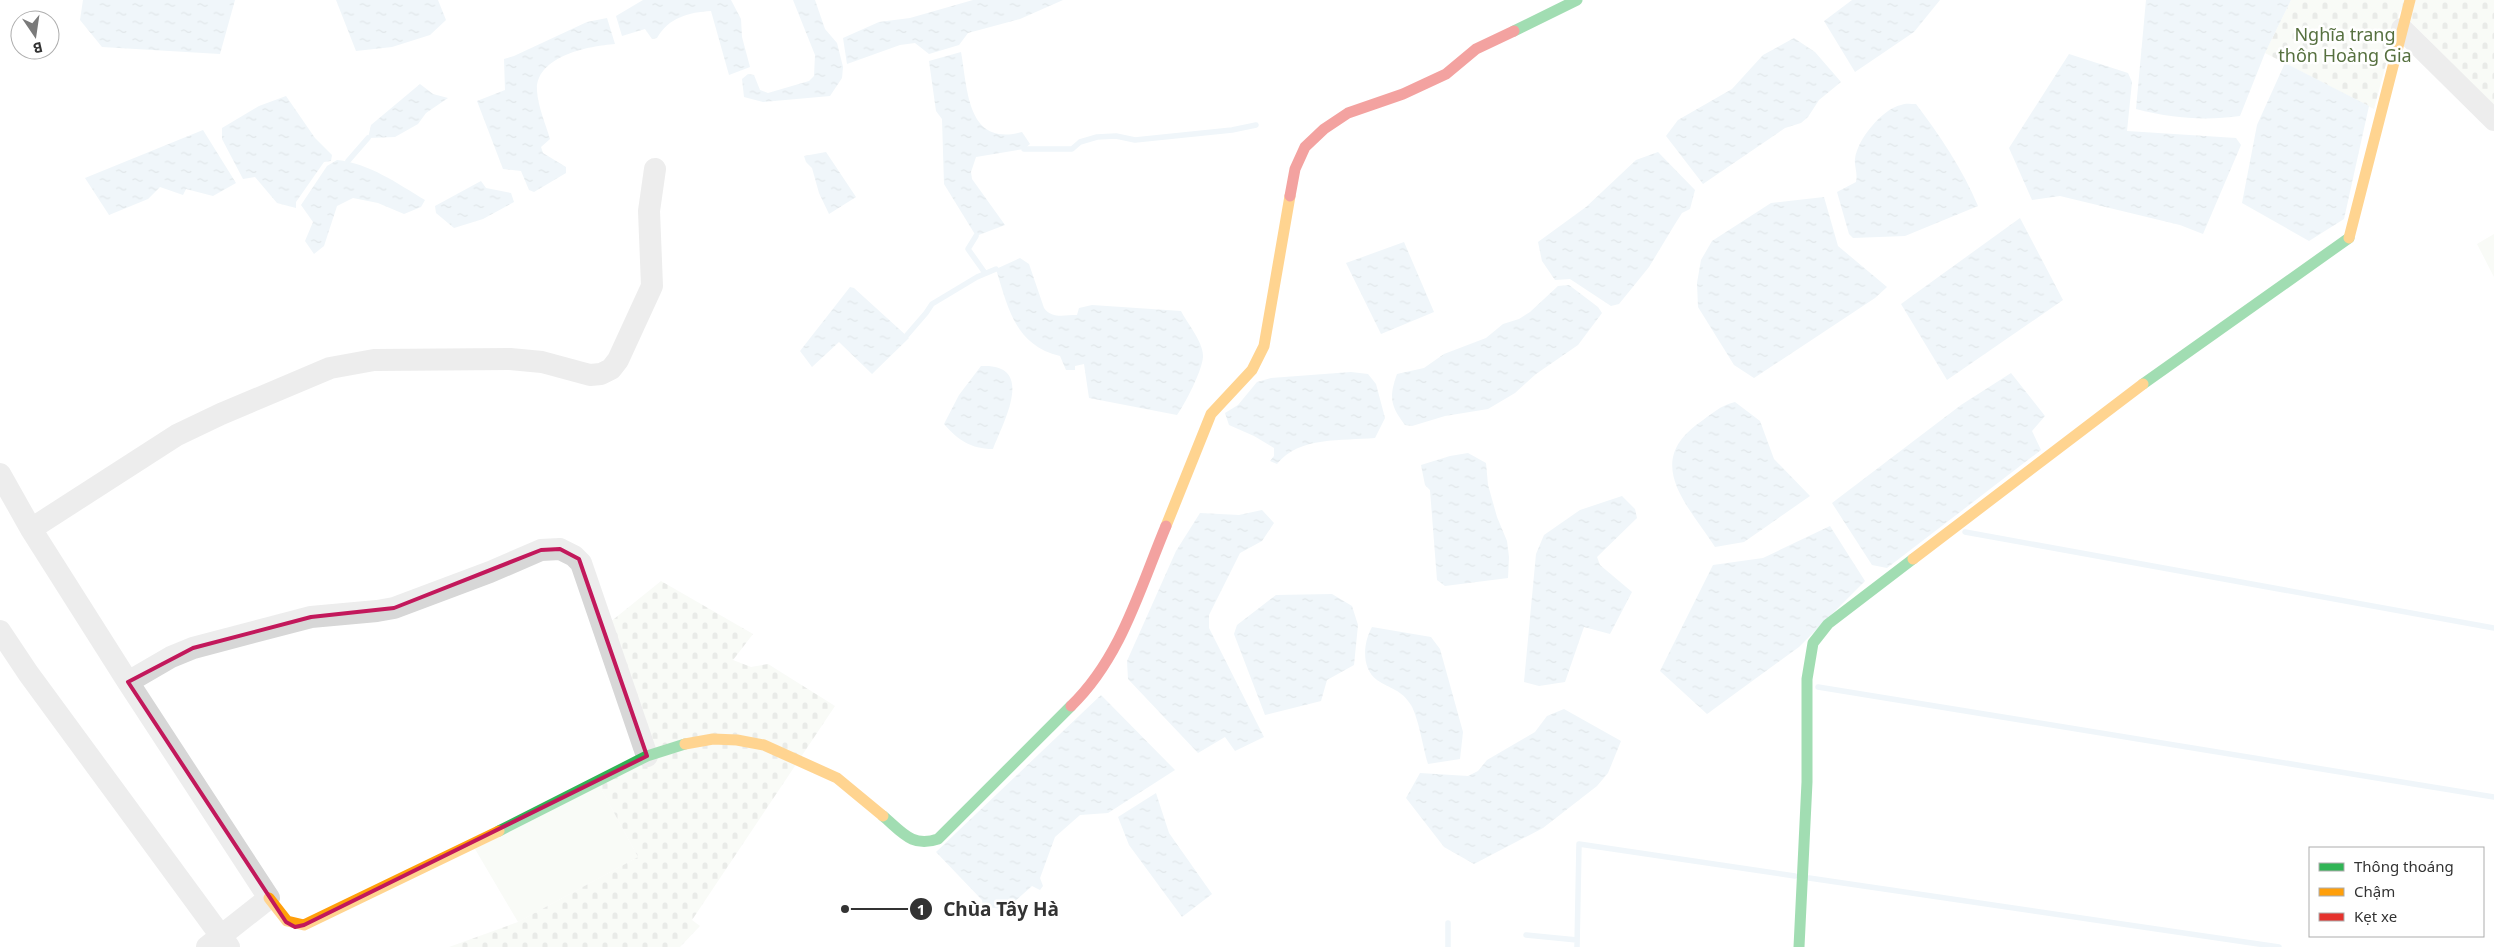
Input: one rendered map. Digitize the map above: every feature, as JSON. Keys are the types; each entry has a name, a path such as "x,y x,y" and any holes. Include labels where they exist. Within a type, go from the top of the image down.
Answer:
{"street":[{"path":"0,474 31,529 128,682 269,898 286,922 295,927 304,925 487,837 647,756 690,743 714,739 737,740 764,746 803,760 837,778 915,842 926,843 938,839 1012,762 1088,690 1118,643 1210,414 1252,370 1262,353 1295,169 1305,147 1324,129 1348,113 1402,94 1446,74 1476,49 1578,0"},
{"path":"1799,947 1807,782 1807,679 1813,643 1828,624 2133,391 2350,237 2410,0"},
{"path":"2402,29 2494,120"},
{"path":"31,529 177,435 221,414 330,368 374,360 510,359 542,362 590,375 602,374 611,369 618,360 652,286 649,212 655,168"},
{"path":"128,682 170,658 193,648 311,617 377,612 394,608 490,572 528,554 555,548 570,553 581,563 647,756"},
{"path":"0,631 219,944 269,898"}],"highlighted area":[{"path":"560,549 579,559 647,756 304,925 295,927 286,922 128,682 193,648 311,617 394,608 541,550"}],"green space":[{"name":"Nghĩa trang thôn Hoàng Gia","path":"2291,0 2494,0 2494,106 2400,11 2374,109 2265,53"},
{"path":"2494,234 2494,277 2477,244"},
{"path":"661,581 753,634 733,660 751,667 768,664 835,706 692,920 700,926 680,947 449,947 518,922 638,857 599,785 642,764 609,623"},
{"path":"599,785 638,857 518,922 475,849"}],"water":[{"path":"83,0 235,0 220,54 102,47 80,20"},
{"path":"336,0 438,0 446,20 430,35 392,47 356,51"},
{"path":"643,0 731,0 741,19 742,37 750,67 729,75 711,11 680,17 667,25 657,38 652,39 645,29 622,36 616,16"},
{"path":"793,0 815,0 825,29 837,43 843,67 842,78 830,96 763,102 744,97 742,79 748,74 754,75 760,90 768,93 809,81 814,76 815,55"},
{"path":"973,0 1063,0 1020,19 968,33 959,45 929,54 915,43 900,45 847,64 843,38 879,22 910,18"},
{"path":"1852,0 1940,0 1914,32 1855,72 1824,21"},
{"path":"2146,0 2291,0 2265,53 2240,116 2188,118 2136,109"},
{"path":"607,18 615,44 592,47 566,55 554,61 545,69 539,79 537,91 540,110 550,139 541,147 543,153 566,167 566,173 534,192 529,190 521,171 503,169 477,101 505,90 504,59 587,22"},
{"path":"1794,38 1815,52 1841,82 1819,100 1808,117 1801,123 1785,128 1703,184 1666,136 1678,120 1732,89 1763,55"},
{"path":"961,52 969,98 980,124 990,131 1004,134 1022,132 1030,144 1024,149 976,157 971,172 972,179 1005,225 976,236 944,184 942,119 936,111 929,61"},
{"path":"2069,54 2128,73 2132,82 2127,131 2236,138 2241,145 2203,234 2180,225 2060,196 2032,200 2009,148"},
{"path":"2285,63 2369,106 2344,219 2309,241 2242,203 2257,125"},
{"path":"420,84 433,94 448,98 426,113 418,124 395,137 368,138 371,125"},
{"path":"286,96 315,138 332,155 331,161 324,162 296,202 296,208 277,203 255,177 243,179 222,139 222,128 259,106"},
{"path":"1904,104 1916,104 1950,153 1978,206 1905,236 1853,238 1849,234 1837,192 1856,182 1855,162 1860,143 1872,126 1886,112"},
{"path":"203,130 236,183 213,196 186,189 183,195 160,187 148,199 109,215 85,178"},
{"path":"826,152 856,197 829,214 819,193 812,168 806,162 804,156"},
{"path":"1658,152 1695,190 1690,209 1682,213 1649,267 1619,304 1611,306 1570,279 1555,280 1542,261 1538,242 1586,207 1636,160"},
{"path":"337,160 360,165 372,170 425,200 421,207 404,214 378,203 353,198 337,206 324,246 314,254 305,241 313,222 301,205 327,166"},
{"path":"481,181 486,188 511,193 514,202 483,219 454,228 436,213 435,206"},
{"path":"1824,197 1838,246 1887,287 1875,298 1754,378 1734,365 1698,307 1697,283 1701,260 1712,241 1771,203"},
{"path":"2020,218 2063,300 1947,380 1901,304"},
{"path":"1404,242 1434,312 1381,334 1346,263"},
{"path":"1020,258 1029,264 1044,308 1051,314 1063,316 1077,315 1079,308 1092,305 1181,311 1198,339 1203,351 1203,357 1193,387 1177,415 1089,398 1084,364 1075,366 1075,370 1066,370 1060,356 1045,351 1023,334 1010,311 996,269"},
{"path":"1569,285 1598,307 1602,313 1578,345 1536,374 1515,393 1488,409 1445,416 1412,426 1405,425 1396,412 1392,401 1397,374 1424,368 1444,354 1486,338 1503,324 1519,319 1530,312 1558,286"},
{"path":"850,287 854,288 909,338 872,374 839,342 812,367 800,351"},
{"path":"981,366 998,368 1008,374 1012,384 1012,396 1008,410 993,449 985,449 966,442 954,435 944,424 959,395"},
{"path":"1351,372 1368,374 1376,384 1385,418 1375,438 1335,440 1309,444 1286,455 1277,464 1270,461 1274,456 1274,448 1254,436 1229,425 1225,413 1238,405 1257,382 1271,378"},
{"path":"2011,373 2045,416 2032,431 2041,450 1887,568 1872,565 1832,503 1961,405"},
{"path":"1735,402 1760,421 1774,459 1810,496 1744,542 1715,547 1683,500 1676,484 1672,469 1674,453 1683,438 1699,423 1720,408"},
{"path":"1468,453 1486,463 1488,485 1497,517 1507,541 1509,557 1508,578 1445,586 1437,580 1430,490 1425,485 1421,465 1450,456"},
{"path":"1622,496 1635,509 1637,518 1597,557 1600,565 1632,592 1610,634 1584,627 1565,682 1539,686 1524,682 1536,554 1544,535 1580,510"},
{"path":"1262,510 1274,523 1262,541 1240,553 1209,615 1209,628 1264,737 1235,751 1225,737 1198,753 1128,679 1127,661 1176,551 1200,513 1239,515"},
{"path":"1830,526 1865,581 1799,647 1707,714 1660,671 1713,565 1763,558"},
{"path":"1332,594 1352,606 1358,625 1354,665 1327,680 1321,701 1265,715 1234,634 1237,625 1276,595"},
{"path":"1372,627 1431,637 1440,649 1463,732 1460,759 1428,764 1419,726 1411,705 1399,692 1377,680 1368,669 1365,648"},
{"path":"1101,695 1175,770 1108,813 1080,815 1055,837 1040,878 1043,886 1040,890 1032,886 1006,909 983,907 982,900 936,852"},
{"path":"1564,709 1621,741 1608,773 1597,786 1543,828 1474,864 1444,847 1406,798 1420,773 1468,776 1478,771 1487,760 1535,732 1547,716"},
{"path":"1156,793 1169,833 1212,894 1182,917 1129,845 1118,817"}],"waterway":[{"path":"1024,149 1072,149 1080,142 1097,137 1116,136 1135,140 1232,130 1256,125"},
{"path":"348,161 368,138"},
{"path":"976,236 968,249 985,273"},
{"path":"907,335 932,304 977,277 996,269"},
{"path":"1965,532 2494,628"},
{"path":"1818,687 2494,797"},
{"path":"1577,947 1579,844 1795,876"},
{"path":"1809,878 2279,947"},
{"path":"1448,923 1448,947"},
{"path":"1526,935 1577,940"}],"traffic: fast":[{"path":"1514,31 1577,0"},
{"path":"2143,384 2349,238"},
{"path":"1799,947 1807,782 1807,679 1813,643 1828,624 1913,559"},
{"path":"883,816 902,833 914,840 929,841 938,839 1071,706"},
{"path":"499,831 647,756 685,744"}],"traffic: slow":[{"path":"2349,238 2410,0"},
{"path":"1166,526 1211,414 1252,370 1264,346 1290,196"},
{"path":"1913,559 2143,384"},
{"path":"685,744 713,739 737,740 764,745 837,778 883,816"},
{"path":"269,898 287,921 304,925 499,831"}],"traffic: jam":[{"path":"1290,196 1295,169 1305,147 1324,129 1348,113 1403,94 1446,74 1476,49 1514,31"},
{"path":"1071,706 1088,687 1116,644 1138,598 1166,526"}],"place":[{"name":"Chùa Tây Hà","path":"845,909"}]}
